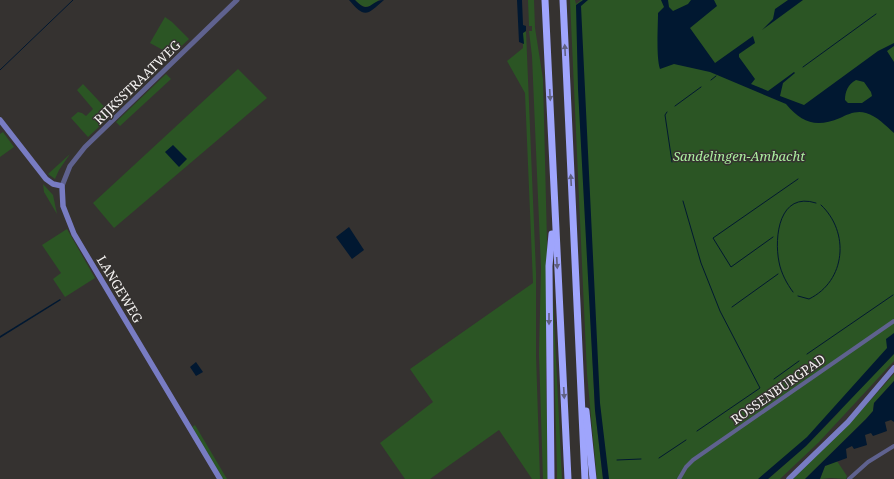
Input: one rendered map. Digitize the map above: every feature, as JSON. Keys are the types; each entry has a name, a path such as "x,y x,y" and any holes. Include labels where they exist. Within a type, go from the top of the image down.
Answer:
{"highway":[{"path":"546,0 568,479"},
{"path":"563,0 585,479"},
{"path":"553,479 549,266 555,210"},
{"path":"580,382 585,397 593,479"}],"main road":[{"path":"0,120 49,182 62,186"},
{"name":"LANGEWEG","path":"62,186 63,206 74,234 220,479"},
{"path":"789,479 848,422 892,373 894,368"}],"street":[{"name":"RIJKSSTRAATWEG","path":"62,186 70,166 85,147 237,0"},
{"name":"ROSSENBURGPAD","path":"679,479 686,467 693,460 894,321"},
{"path":"849,479 868,462 894,446"}],"green space":[{"path":"355,0 379,0 373,5 364,7"},
{"path":"528,0 534,0 535,28 543,79 547,242 546,380 548,479 543,479 539,354 541,268 532,56 529,31 532,31 532,26 529,26"},
{"name":"Sandelingen-Ambacht","path":"570,0 575,0 576,4 581,0 894,0 894,361 819,442 780,479 768,479 806,446 842,409 762,479 606,479 599,407 578,51 595,410 603,479 597,479 587,374"},
{"path":"165,17 189,39 172,55 150,43"},
{"path":"526,31 536,273 536,355 540,479 532,479 499,430 430,479 405,479 380,443 433,402 410,369 533,283 525,93 507,61 523,48 523,33"},
{"path":"238,69 267,98 114,228 93,203"},
{"path":"166,74 171,79 120,126 116,122"},
{"path":"83,84 112,115 88,137 71,118 78,112 86,116 93,109 77,90"},
{"path":"3,132 14,147 0,157 0,134"},
{"path":"70,154 59,170 55,179 48,174"},
{"path":"43,184 53,195 57,214 44,192"},
{"path":"67,229 95,278 65,297 53,279 61,273 42,245"},
{"path":"552,280 562,479 557,479"},
{"path":"894,374 894,381 874,403 873,411 866,419 805,479 793,479 858,414"},
{"path":"195,425 227,479 223,479 192,427"},
{"path":"837,461 847,476 846,479 820,479 825,466"}],"water":[{"path":"349,0 355,0 360,5 367,7 384,0 370,12 366,13 359,10"},
{"path":"517,0 522,0 523,25 526,26 526,31 523,33 524,44 519,42"},
{"path":"583,0 588,0 581,6 600,403 609,479 603,479 595,410 578,89 576,5"},
{"path":"661,0 668,0 669,7 673,11 688,4 691,0 714,0 717,6 690,28 715,63 753,36 755,43 739,54 739,57 755,79 751,84 768,91 794,72 795,73 783,83 780,96 804,105 878,51 894,43 894,46 887,51 894,62 894,133 885,124 870,114 859,112 824,123 810,122 798,116 786,104 710,72 674,64 660,69 658,50 658,13 664,7","holes":["856,80 864,82 872,96 862,103 848,103 845,100 845,97 849,86"]},
{"path":"788,0 803,0 762,30 773,19 775,9"},
{"path":"173,145 187,159 179,167 165,152"},
{"path":"349,227 364,250 352,259 336,237"},
{"path":"60,299 61,300 0,338 0,336"},
{"path":"894,333 894,354 806,446 768,479 758,479 807,437 887,348 886,339"},
{"path":"196,362 203,372 196,376 190,367"},
{"path":"894,381 894,422 891,420 885,422 887,431 873,436 871,433 865,435 867,445 854,449 852,446 846,449 847,458 825,466 820,479 805,479 866,419 873,411 874,403"}],"waterway":[{"path":"0,70 73,0"},
{"path":"803,67 876,14"},
{"path":"711,80 716,76"},
{"path":"675,106 701,87"},
{"path":"667,112 665,115 672,162"},
{"path":"773,237 731,267 713,238 798,179"},
{"path":"683,201 701,263 720,311 760,388 697,431"},
{"path":"793,292 784,278 780,266 777,241 779,229 787,210 794,204 804,201 816,203"},
{"path":"798,296 809,299 821,291 831,281 837,268 840,255 840,242 837,229 830,216 821,205"},
{"path":"732,307 778,274"},
{"path":"807,354 893,295"},
{"path":"774,379 799,361"},
{"path":"659,458 686,440"},
{"path":"617,460 641,459"}]}
